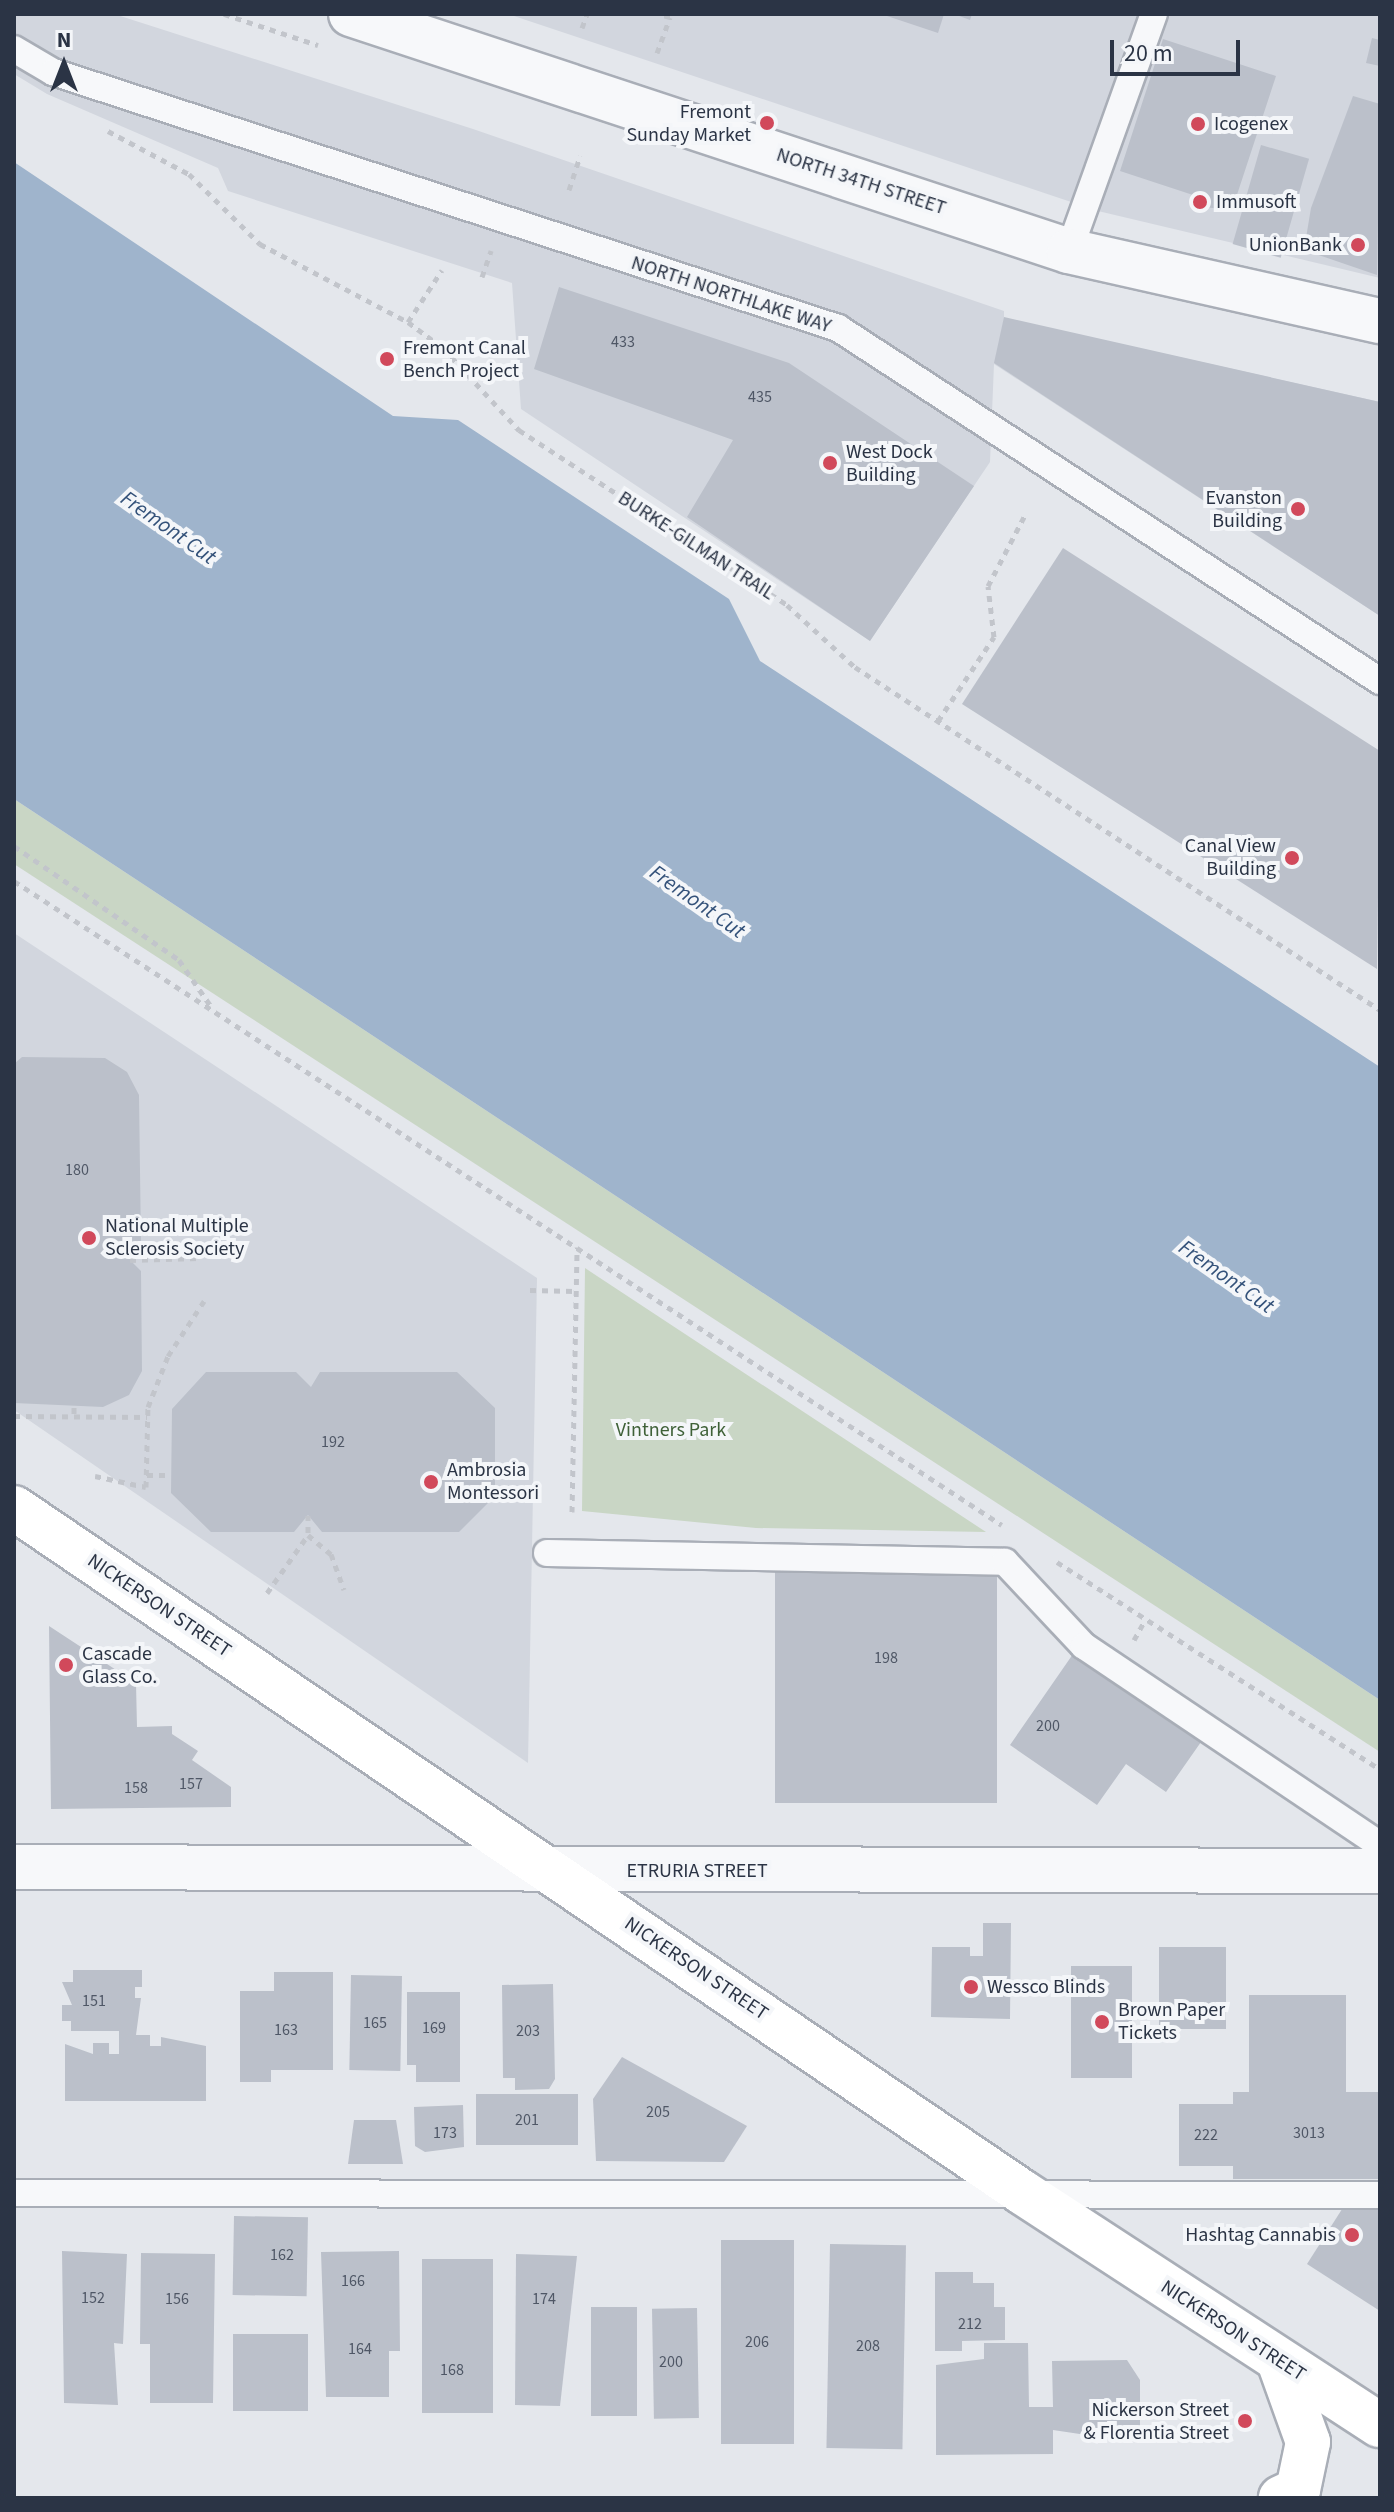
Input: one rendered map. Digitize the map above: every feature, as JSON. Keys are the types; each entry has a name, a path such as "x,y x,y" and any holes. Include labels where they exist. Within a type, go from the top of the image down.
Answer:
{"main road":[{"name":"NICKERSON STREET","path":"14,1508 1022,2192 1380,2425"},
{"path":"1279,2361 1308,2442 1298,2490 1281,2498"}],"street":[{"name":"NORTH 34TH STREET","path":"351,14 1069,251 1380,321"},
{"name":"ETRURIA STREET","path":"14,1867 381,1864 553,1871 1380,1871"}],"lane":[{"path":"1069,251 1154,14"},
{"name":"NORTH NORTHLAKE WAY","path":"14,49 83,82 838,328 1380,681"},
{"path":"547,1553 1005,1562 1084,1646 1380,1845"},
{"path":"14,2193 1022,2192 1380,2195"}],"path":[{"path":"582,28 587,14"},
{"path":"657,53 670,17 659,14"},
{"name":"BURKE-GILMAN TRAIL","path":"96,126 165,157 260,244 408,322 443,348 519,430 787,605 855,667 1380,1010"},
{"path":"569,190 580,156"},
{"path":"482,277 495,239"},
{"path":"408,322 442,270"},
{"path":"938,721 994,637 988,586 1025,515"},
{"path":"14,846 179,960 213,1010"},
{"path":"14,881 1013,1533"},
{"path":"572,1512 577,1246"},
{"path":"130,1260 199,1258"},
{"path":"530,1290 575,1291"},
{"path":"95,1476 146,1487 147,1417 168,1356 204,1301"},
{"path":"74,1407 74,1417"},
{"path":"14,1416 147,1417"},
{"path":"147,1475 171,1475"},
{"path":"267,1593 308,1535 308,1515"},
{"path":"308,1535 331,1554 344,1590"},
{"path":"1053,1559 1380,1769"}],"shaded area":[{"path":"14,14 114,14 473,129 1004,311 1004,318 1380,402 1380,616 994,364 990,462 870,641 521,409 512,283 228,191 218,168 47,94 14,74"},
{"path":"508,14 1380,14 1380,278 1098,211"},
{"path":"14,933 537,1278 528,1763 14,1410"}],"green space":[{"path":"14,799 1380,1700 1380,1752 14,864"},
{"name":"Vintners Park","path":"585,1268 986,1532 756,1528 582,1511"}],"water":[{"name":"Fremont Cut","path":"14,162 393,416 458,420 729,599 760,661 1380,1067 1380,1700 14,799"}],"building":[{"path":"881,14 944,14 938,33"},
{"path":"954,14 972,14 970,20"},
{"path":"1372,38 1380,40 1380,66 1366,63"},
{"name":"Icogenex","path":"1163,39 1276,76 1232,210 1193,206 1196,196 1120,171"},
{"path":"1353,96 1380,104 1377,275 1304,250 1311,208"},
{"path":"1261,145 1309,159 1281,258 1233,244"},
{"name":"West Dock Building","path":"559,287 789,363 974,486 870,641 687,517 733,440 534,369"},
{"name":"Evanston Building","path":"1004,317 1380,402 1380,616 994,363"},
{"name":"Canal View Building","path":"1063,548 1380,751 1377,969 962,704"},
{"path":"22,1057 105,1058 127,1072 139,1095 141,1246 130,1260 141,1271 142,1371 129,1395 103,1407 14,1403 14,1064"},
{"path":"206,1372 296,1372 311,1387 320,1372 457,1372 495,1408 495,1496 459,1532 322,1532 308,1515 294,1532 211,1532 171,1493 172,1409"},
{"path":"775,1569 997,1569 997,1803 775,1803"},
{"path":"49,1626 136,1683 137,1727 172,1726 172,1734 198,1751 192,1760 231,1787 231,1807 51,1809"},
{"path":"1073,1654 1201,1742 1166,1792 1126,1764 1097,1805 1010,1745"},
{"name":"Wessco Blinds","path":"983,1923 1011,1923 1010,2019 931,2017 932,1947 970,1947 970,1956 983,1956"},
{"path":"1159,1947 1226,1947 1226,2029 1159,2029"},
{"name":"Brown Paper Tickets","path":"1071,1966 1132,1966 1132,2078 1071,2078"},
{"path":"73,1970 142,1970 142,1987 135,1987 135,1998 141,1998 136,2035 150,2035 150,2046 161,2046 161,2037 206,2046 206,2101 65,2101 65,2044 93,2054 93,2043 109,2043 109,2054 119,2054 119,2031 71,2031 71,2021 62,2021 62,2005 72,2005 62,1982 73,1982"},
{"path":"274,1972 333,1972 333,2070 271,2070 271,2082 240,2082 240,1991 274,1991"},
{"path":"351,1975 402,1976 400,2071 349,2070"},
{"path":"553,1984 555,2079 549,2089 515,2090 515,2078 503,2078 502,1985"},
{"path":"407,1992 460,1992 460,2082 416,2082 416,2065 407,2065"},
{"path":"1249,1995 1346,1995 1346,2092 1380,2092 1380,2179 1233,2179 1233,2166 1179,2166 1179,2104 1233,2104 1233,2092 1249,2092"},
{"path":"622,2057 747,2126 724,2162 596,2161 593,2099"},
{"path":"476,2094 578,2094 578,2145 476,2145"},
{"path":"463,2105 464,2147 425,2152 415,2146 414,2107"},
{"path":"354,2120 396,2120 403,2164 348,2164"},
{"name":"Hashtag Cannabis","path":"1344,2206 1380,2206 1380,2311 1307,2264"},
{"path":"234,2216 308,2217 307,2296 233,2295"},
{"path":"721,2240 794,2240 794,2444 721,2444"},
{"path":"830,2244 906,2245 902,2449 826,2448"},
{"path":"62,2251 127,2254 123,2344 114,2343 118,2405 64,2403"},
{"path":"399,2251 400,2351 389,2351 389,2397 326,2397 321,2252"},
{"path":"141,2253 215,2254 213,2403 150,2403 150,2344 140,2344"},
{"path":"516,2254 577,2256 560,2406 515,2405"},
{"path":"422,2259 493,2259 493,2413 422,2413"},
{"path":"935,2272 973,2272 973,2283 994,2283 994,2307 1005,2307 1005,2340 962,2341 962,2351 935,2351"},
{"path":"591,2307 637,2307 637,2416 591,2416"},
{"path":"697,2308 699,2418 654,2419 652,2309"},
{"path":"233,2334 308,2334 308,2411 233,2411"},
{"path":"984,2343 1028,2343 1029,2407 1053,2407 1052,2361 1127,2360 1140,2380 1140,2443 1053,2430 1053,2454 936,2455 936,2365 984,2359"}],"place":[{"name":"Fremont Sunday Market","path":"767,123"},
{"name":"Icogenex","path":"1198,124"},
{"name":"Immusoft","path":"1200,202"},
{"name":"UnionBank","path":"1358,245"},
{"name":"Fremont Canal Bench Project","path":"387,359"},
{"name":"West Dock Building","path":"830,463"},
{"name":"Evanston Building","path":"1298,509"},
{"name":"Canal View Building","path":"1292,858"},
{"name":"National Multiple Sclerosis Society","path":"89,1238"},
{"name":"Ambrosia Montessori","path":"431,1482"},
{"name":"Cascade Glass Co.","path":"66,1665"},
{"name":"Wessco Blinds","path":"971,1987"},
{"name":"Brown Paper Tickets","path":"1102,2022"},
{"name":"Hashtag Cannabis","path":"1352,2235"},
{"name":"Nickerson Street & Florentia Street","path":"1245,2421"}]}
